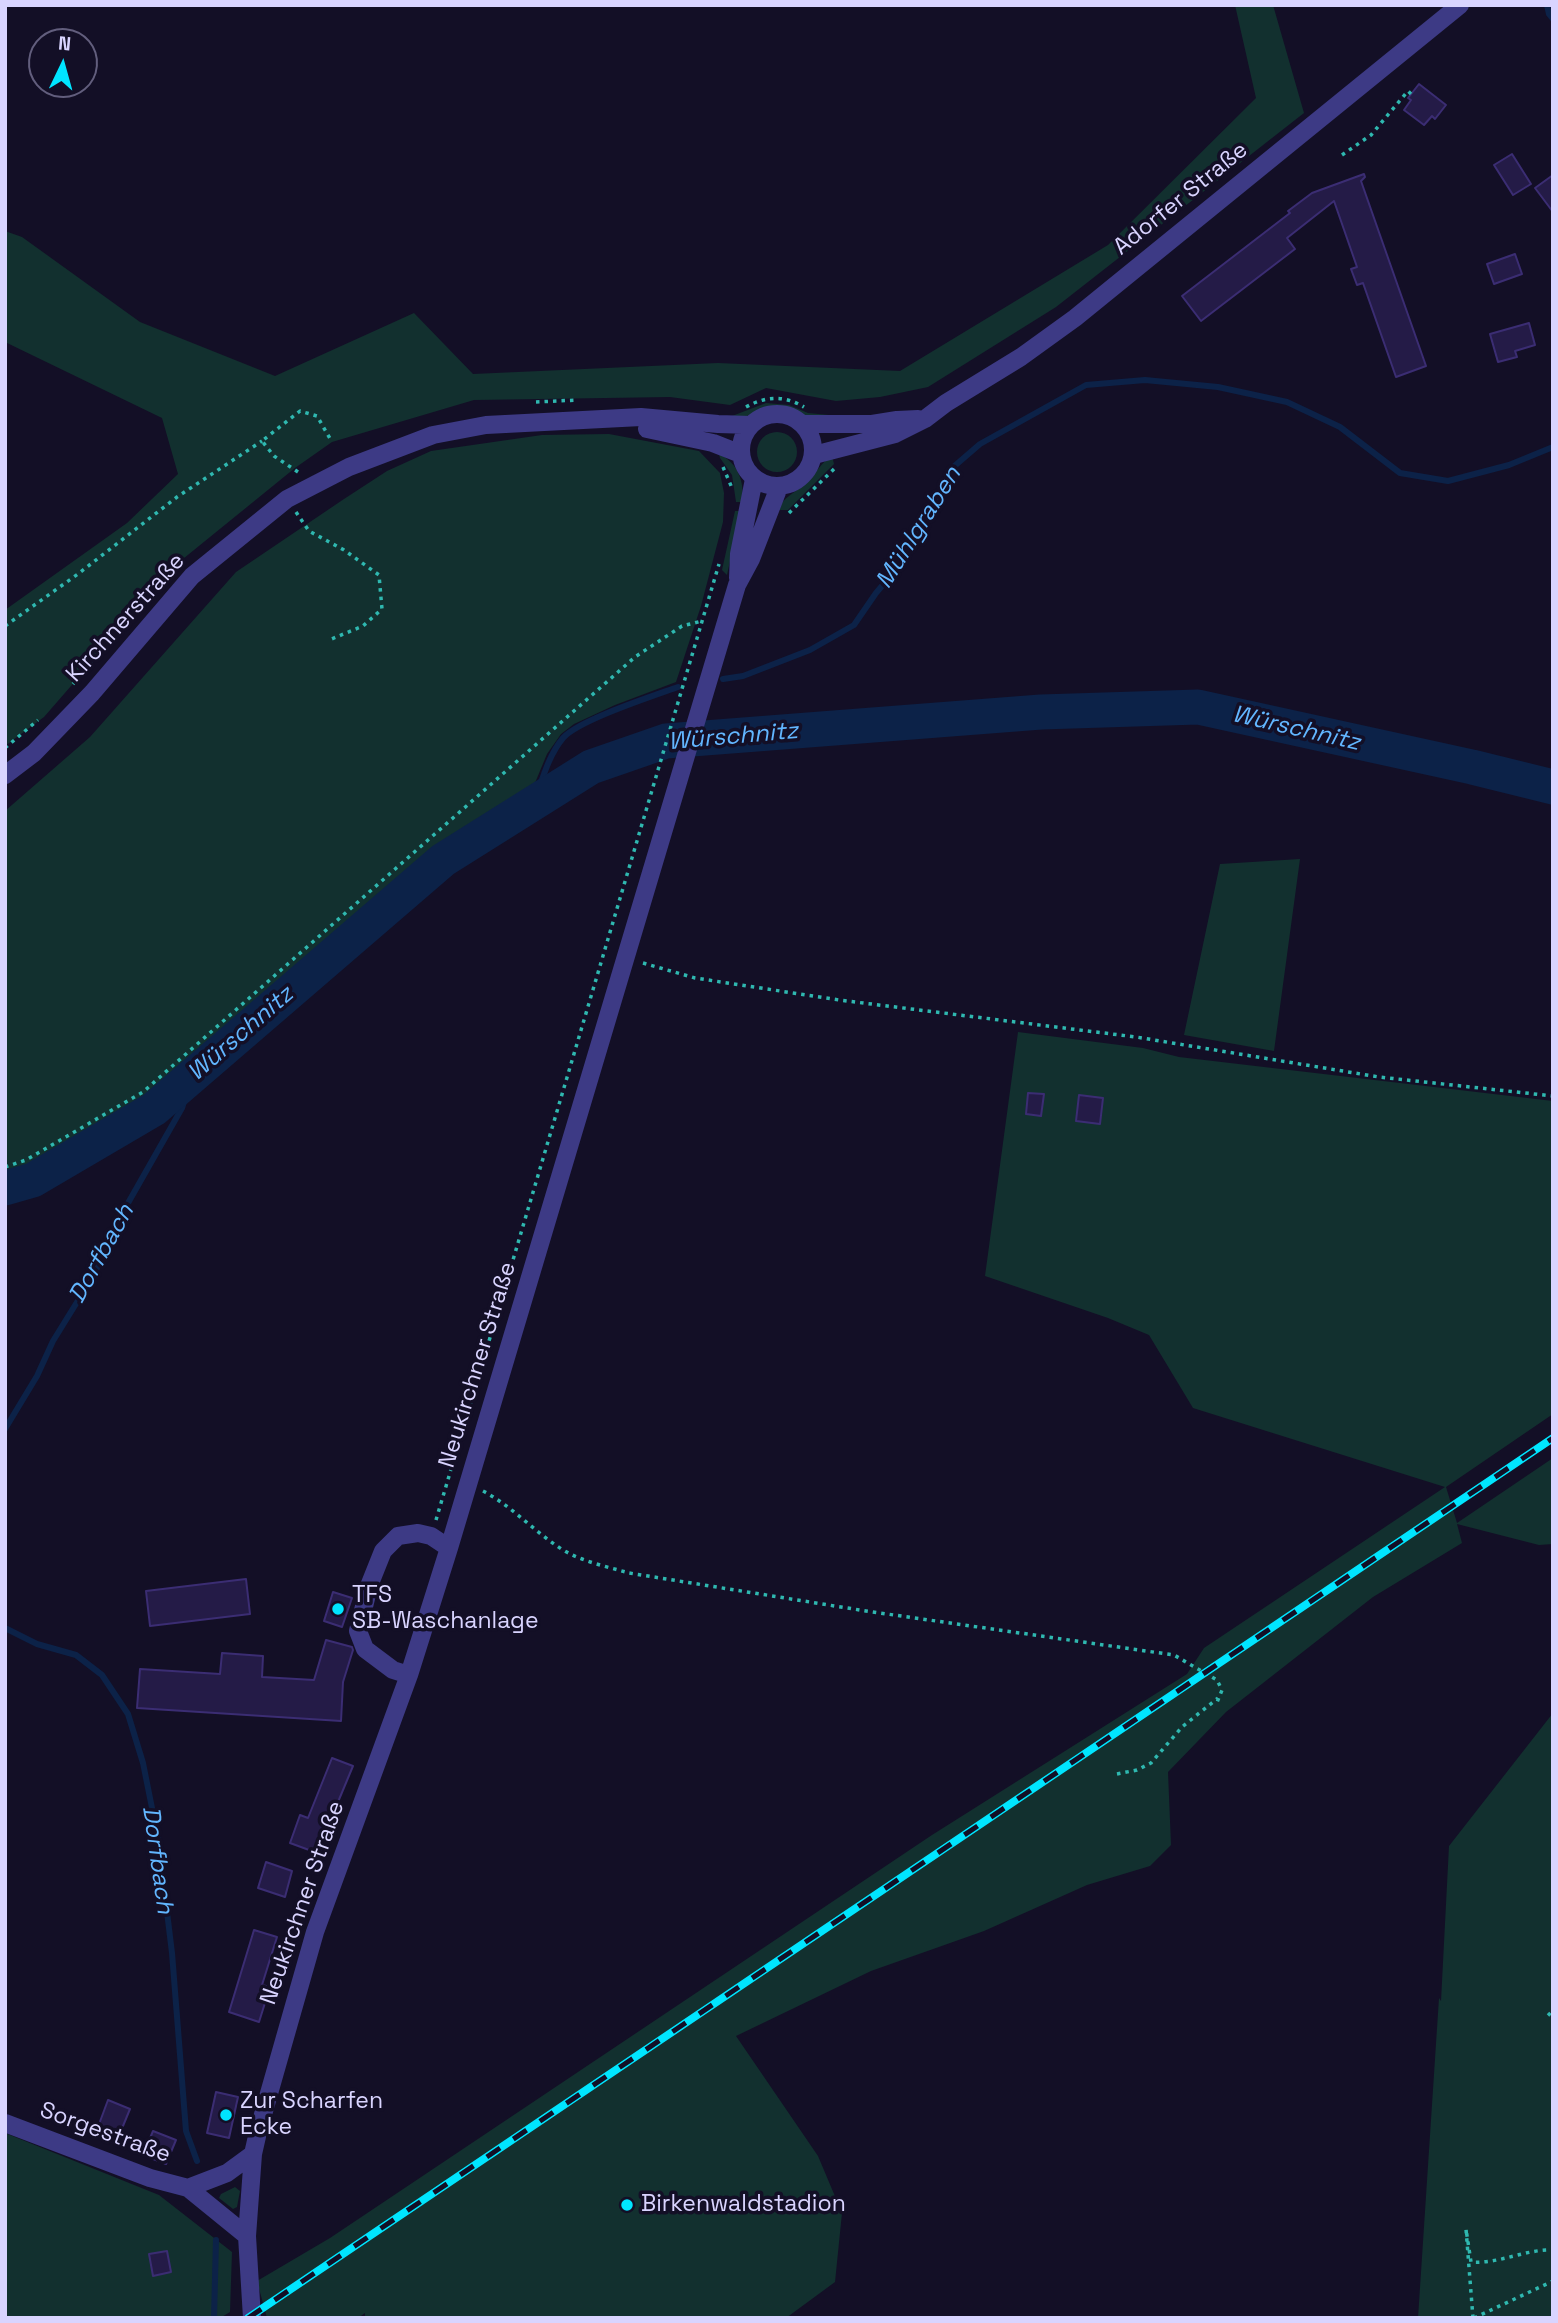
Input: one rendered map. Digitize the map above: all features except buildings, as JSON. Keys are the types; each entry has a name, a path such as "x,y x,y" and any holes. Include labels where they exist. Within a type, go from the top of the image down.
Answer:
{"street":[{"name":"Adorfer Straße","path":"814,455 895,434 925,419 1021,356 1075,318 1460,5"},
{"path":"808,416 814,455 810,467 802,477 792,484 779,486 766,485 754,479 741,454 745,434 758,419 776,414 795,418 808,416 872,425 897,420 925,419"},
{"name":"Kirchnerstraße","path":"5,775 34,753 92,694 192,576 287,499 349,467 433,435 486,425 641,417 751,425"},
{"name":"Kirchnerstraße","path":"610,418 713,443 741,454"},
{"path":"748,511 754,479"},
{"path":"769,516 779,486"},
{"name":"Neukirchner Straße","path":"737,585 739,554 748,511"},
{"name":"Neukirchner Straße","path":"252,2318 247,2236 253,2154 315,1932 409,1675 737,585 769,516"},
{"path":"409,1675 393,1670 366,1649 358,1631 369,1586 383,1551 398,1536 418,1533 431,1536 449,1548"},
{"name":"Sorgestraße","path":"5,2123 150,2178 188,2188 247,2236"},
{"name":"Sorgestraße","path":"188,2188 228,2173 253,2154"}],"path":[{"path":"1342,155 1371,135 1408,92 1412,94"},
{"path":"745,407 774,397 791,400 808,416"},
{"path":"530,403 584,400"},
{"path":"5,626 78,574 177,497 262,441 300,411 317,416 332,442"},
{"path":"262,441 274,456 295,468 313,485"},
{"path":"713,443 711,453 725,469 732,485 732,503 748,511"},
{"path":"769,516 787,514 840,463 838,448"},
{"path":"287,499 309,531 344,550 379,575 382,609 363,626 329,640"},
{"path":"431,1536 722,554"},
{"path":"72,685 152,593"},
{"path":"5,1167 26,1160 143,1092 635,657 682,626 702,621"},
{"path":"5,748 44,715"},
{"path":"604,952 695,978 839,1000 1136,1037 1379,1077 1553,1096"},
{"path":"468,1484 497,1499 559,1548 598,1564 629,1573 866,1611 1174,1655 1217,1681 1222,1690 1216,1705"},
{"path":"1117,1774 1137,1770 1151,1763 1182,1727 1219,1697"},
{"path":"1548,2014 1553,2018"},
{"path":"1553,2250 1536,2250 1509,2259 1471,2262 1466,2229 1474,2318 1553,2281"}],"green space":[{"path":"1235,5 1273,5 1304,113 1056,307 928,387 880,397 836,401 766,388 730,405 670,397 474,400 332,442 295,468 178,563 44,717 5,746 5,610 127,523 178,474 162,418 5,342 5,231 22,237 140,322 275,376 414,313 473,374 718,363 900,371 1108,245 1256,98"},
{"path":"766,403 789,405 808,413 829,415 807,418 774,408 744,417 732,416"},
{"path":"777,432 791,438 797,452 791,466 777,472 763,466 757,452 763,438"},
{"path":"609,434 699,451 720,473 724,493 723,522 701,606 676,682 574,724 561,734 547,754 530,795 412,880 152,1106 31,1175 5,1183 5,811 90,737 236,572 387,471 431,451 542,435"},
{"path":"719,454 731,462 739,474 742,502 736,502 732,475"},
{"path":"832,456 834,464 788,510 777,510 784,500 805,484"},
{"path":"735,511 741,511 727,575 722,570"},
{"path":"1300,859 1274,1051 1184,1035 1220,864"},
{"path":"1018,1032 1143,1048 1179,1057 1553,1101 1553,1414 1446,1487 1457,1523 1553,1458 1553,1544 1539,1545 1457,1524 1462,1543 1373,1597 1226,1712 1168,1772 1171,1845 1150,1866 1087,1885 984,1931 871,1971 736,2036 818,2156 842,2213 835,2282 786,2318 365,2318 365,2313 358,2318 267,2318 257,2281 330,2238 932,1835 1187,1674 1204,1648 1445,1487 1193,1408 1149,1335 1108,1318 985,1276"},
{"path":"1553,1713 1553,2318 1418,2318 1439,1998 1441,2001 1449,1846"},
{"path":"5,2133 159,2195 232,2252 230,2312 220,2318 5,2318"},
{"path":"235,2187 240,2191 237,2207 233,2209 219,2198 221,2194"}],"waterway":[{"path":"1547,5 1553,19"},
{"name":"Mühlgraben","path":"723,679 743,676 810,650 854,625 876,593 905,559 951,469 980,444 1086,385 1145,380 1218,387 1287,402 1340,427 1400,473 1448,481 1509,465 1553,447"},
{"name":"Mühlgraben","path":"534,803 553,753 563,738 584,724 617,709 678,687"},
{"name":"Würschnitz","path":"5,1188 33,1180 154,1109 443,860 591,767 666,741 1041,712 1198,707 1553,787"},
{"name":"Dorfbach","path":"5,1429 37,1376 53,1341 95,1273 111,1233 182,1108 192,1076"},
{"name":"Dorfbach","path":"5,1628 37,1644 76,1655 102,1675 128,1714 143,1763 158,1838 172,1953 186,2131 197,2161"},
{"name":"Dorfbach","path":"214,2318 216,2240"}],"railway":[{"path":"248,2318 1553,1438"}],"place":[{"name":"TFS SB-Waschanlage","path":"338,1609"},
{"name":"Zur Scharfen Ecke","path":"226,2115"},
{"name":"Birkenwaldstadion","path":"627,2205"}]}
